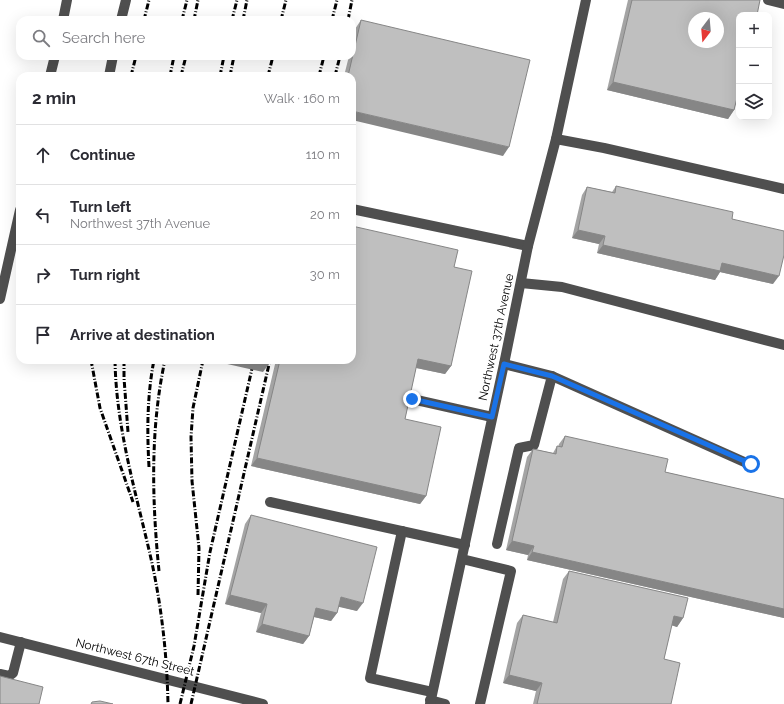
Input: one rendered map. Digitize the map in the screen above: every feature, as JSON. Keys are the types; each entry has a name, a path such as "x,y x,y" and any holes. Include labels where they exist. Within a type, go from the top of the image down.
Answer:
{"street":[{"path":"64,16 67,0"},
{"path":"122,16 126,0"},
{"name":"Northwest 37th Avenue","path":"431,699 504,364 528,246 556,139 586,0"},
{"path":"768,0 784,4"},
{"path":"51,72 53,60"},
{"path":"110,72 112,60"},
{"path":"556,139 612,150 784,189"},
{"path":"356,210 528,246"},
{"path":"0,299 16,228"},
{"path":"521,283 562,287 784,345"},
{"path":"504,364 552,376 751,464"},
{"path":"497,544 519,448 534,445 552,376"},
{"path":"412,399 492,417"},
{"path":"270,502 464,545"},
{"path":"402,531 370,678 445,704"},
{"path":"462,559 511,571 480,704"},
{"name":"Northwest 67th Street","path":"0,637 263,704"},
{"path":"0,674 9,676 13,673 21,642"}],"building":[{"path":"632,0 760,0 758,12 736,12 736,102 734,110 613,82"},
{"path":"361,20 530,60 509,147 356,112 356,72 349,72 352,60 356,60 356,42"},
{"path":"616,186 733,212 732,219 784,231 784,255 779,276 722,263 720,271 603,245 605,236 578,230 587,187 615,193"},
{"path":"356,227 458,250 454,267 472,271 451,366 418,359 405,419 441,427 426,496 257,458 279,364 356,364"},
{"path":"565,436 668,459 665,472 784,499 784,609 532,552 534,546 512,541 533,449 556,454 557,446 562,447"},
{"path":"251,515 377,547 363,603 341,597 337,613 316,608 309,636 262,624 267,604 230,595"},
{"path":"569,571 688,598 683,618 674,616 664,659 680,663 671,704 537,704 542,683 509,675 523,615 557,623"},
{"path":"0,676 43,687 39,704 0,704"},
{"path":"100,701 113,704 91,704 92,702"}],"railway":[{"path":"145,16 149,0"},
{"path":"183,16 187,0"},
{"path":"195,16 198,0"},
{"path":"233,16 237,0"},
{"path":"244,16 247,0"},
{"path":"282,16 286,0"},
{"path":"333,16 337,0"},
{"path":"349,16 352,0"},
{"path":"132,72 135,60"},
{"path":"171,72 173,60"},
{"path":"182,72 185,60"},
{"path":"221,72 223,60"},
{"path":"231,72 233,60"},
{"path":"269,72 272,60"},
{"path":"320,72 323,60"},
{"path":"336,72 339,60"},
{"path":"92,364 100,408 133,502"},
{"path":"115,364 116,386 123,437 159,598 165,651 168,704"},
{"path":"124,364 128,432"},
{"path":"149,467 148,414 153,364"},
{"path":"159,571 155,518 154,465 157,412 164,364"},
{"path":"198,595 199,548 192,481 191,437 193,408 202,364"},
{"path":"180,704 194,646 210,552 253,364"},
{"path":"191,704 269,364"}],"route":[{"path":"412,399 463,412 492,417 504,364 552,376 751,464"}]}
